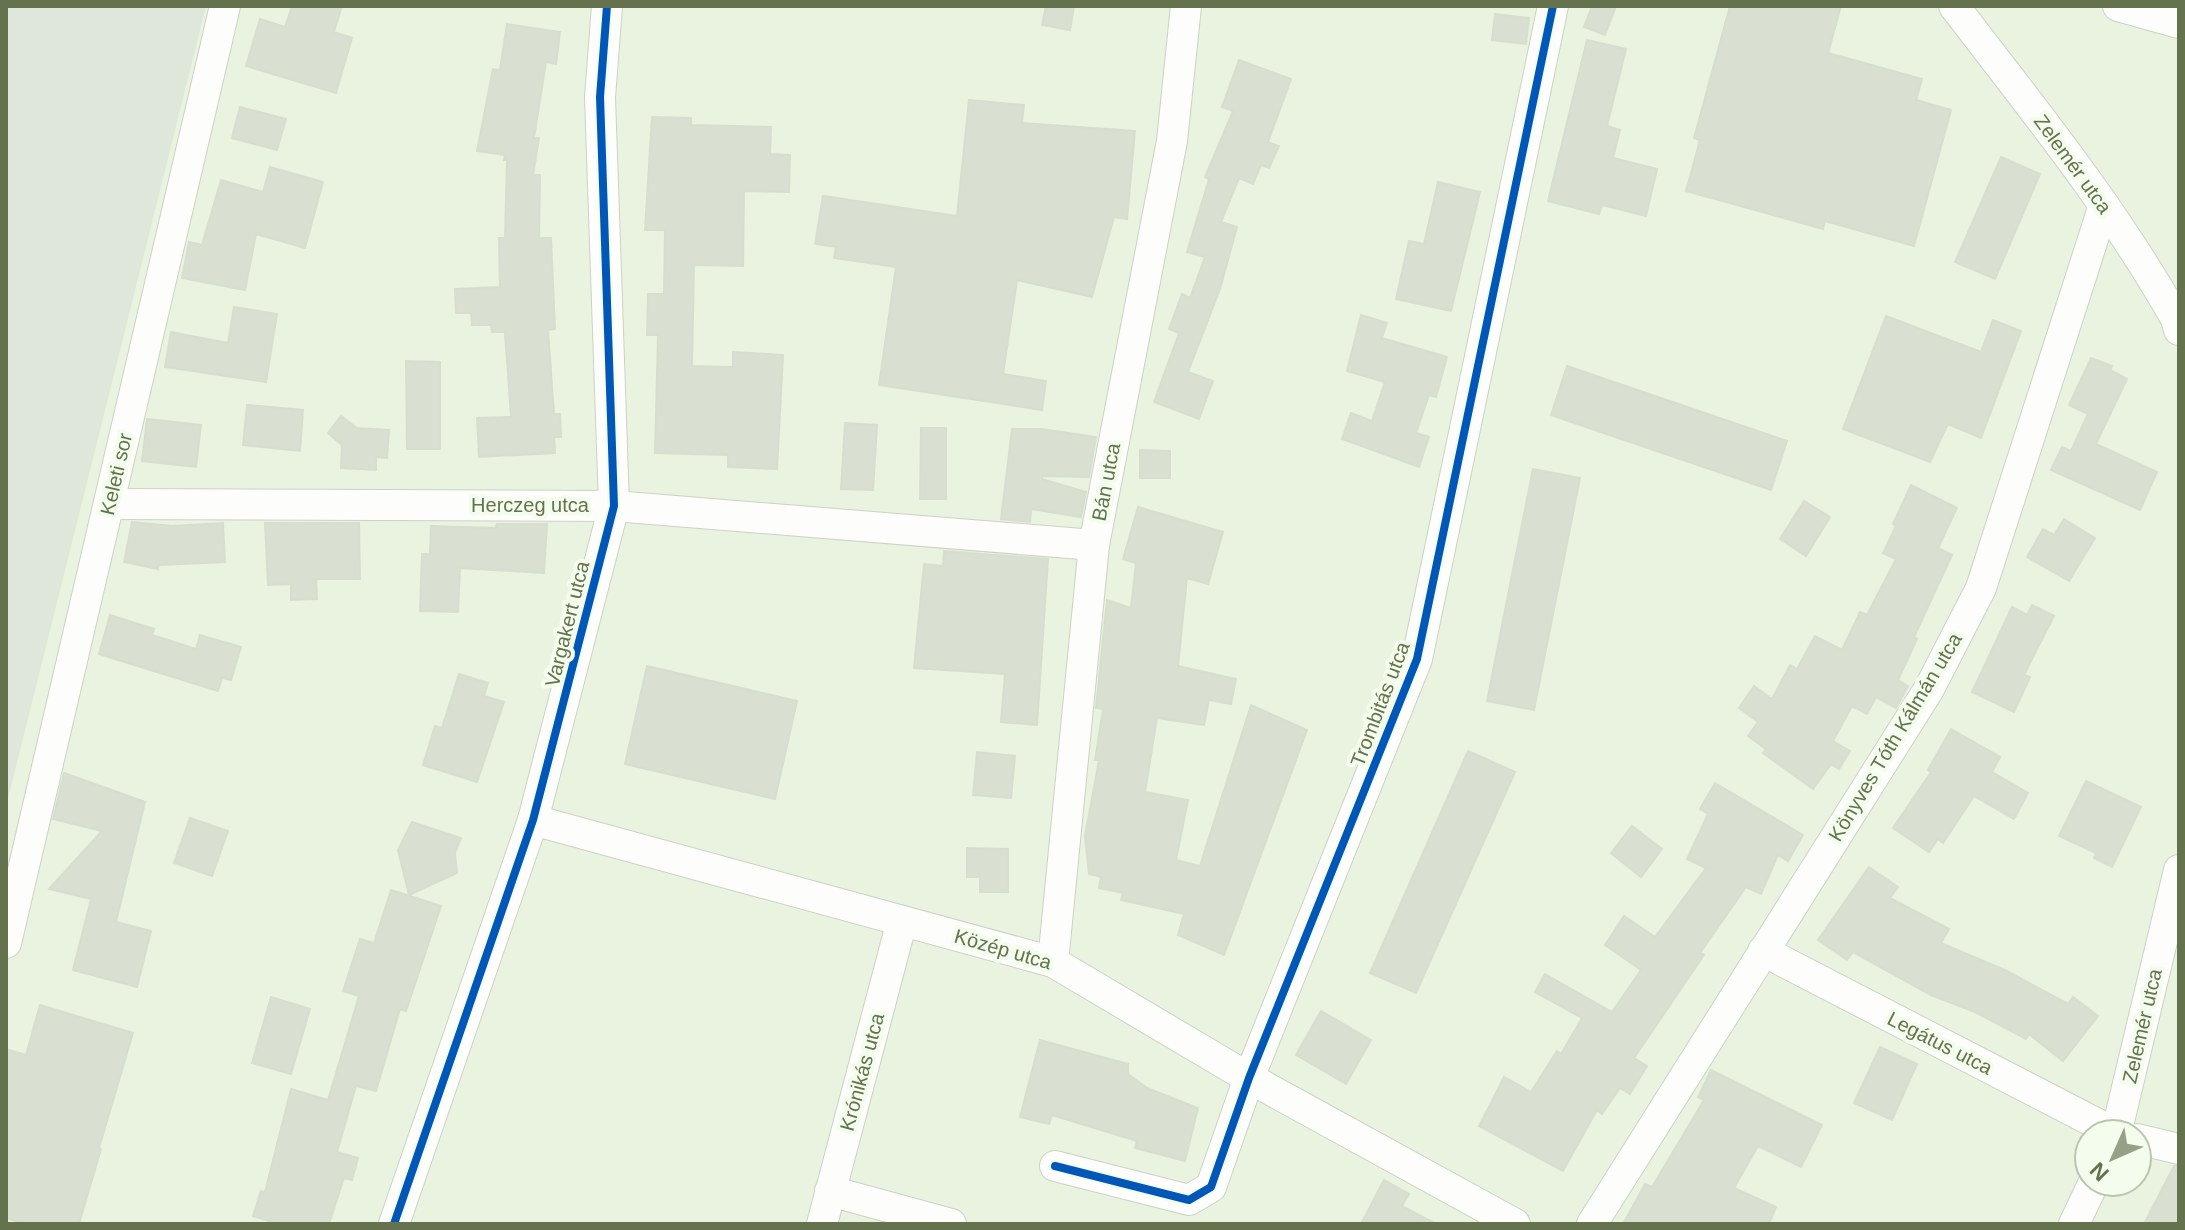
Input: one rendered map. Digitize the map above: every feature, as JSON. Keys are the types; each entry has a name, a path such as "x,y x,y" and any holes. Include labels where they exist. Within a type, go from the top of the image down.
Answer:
{"street":[{"name":"Keleti sor","path":"6,943 225,6"},
{"name":"Vargakert utca","path":"394,1224 533,820 614,506 600,97 607,6"},
{"name":"Bán utca","path":"1053,962 1094,545 1172,141 1186,6"},
{"name":"Trombitás utca","path":"1055,1166 1189,1200 1211,1187 1249,1078 1417,659 1553,6"},
{"name":"Zelemér utca","path":"1954,6 2141,258 2176,319 2179,330"},
{"path":"2118,6 2179,23"},
{"name":"Könyves Tóth Kálmán utca","path":"1592,1224 1929,689 1981,588 2104,205"},
{"name":"Herczeg utca","path":"109,504 614,506 1094,545"},
{"name":"Közép utca","path":"533,820 1053,962 1249,1078 1515,1224"},
{"name":"Zelemér utca","path":"2120,1118 2179,870"},
{"name":"Krónikás utca","path":"822,1224 902,921"},
{"name":"Legátus utca","path":"1763,951 2085,1118"},
{"path":"2153,1143 2179,1149"},
{"path":"830,1191 951,1224"},
{"path":"2074,1224 2086,1198"}],"shaded area":[{"path":"6,6 2179,6 2179,1224 6,1224"},
{"path":"6,6 206,6 6,806"}],"building":[{"path":"292,6 342,6 334,32 352,38 336,93 246,66 260,19 285,27"},
{"path":"1046,6 1074,6 1070,30 1042,25"},
{"path":"1592,6 1616,6 1605,35 1584,27"},
{"path":"1730,6 1841,6 1828,53 1922,79 1916,100 1951,110 1914,246 1825,221 1823,229 1686,191 1700,140 1694,138"},
{"path":"1495,14 1529,18 1526,44 1492,40"},
{"path":"507,24 560,32 556,64 546,62 534,138 539,138 533,175 540,175 539,238 551,238 555,329 548,330 554,414 560,414 561,437 554,437 555,453 479,457 477,418 511,417 505,332 492,332 491,325 472,325 471,313 456,313 455,289 500,287 499,238 505,238 507,160 504,160 505,155 477,151 493,69 500,70"},
{"path":"1587,40 1626,49 1607,126 1620,130 1613,158 1657,169 1646,216 1602,205 1599,214 1548,201"},
{"path":"1239,60 1291,79 1268,142 1279,146 1269,168 1261,165 1253,184 1239,178 1221,222 1237,227 1220,289 1188,372 1213,381 1199,419 1154,402 1179,333 1169,329 1182,294 1190,298 1205,257 1187,252 1209,179 1205,177 1233,111 1222,107"},
{"path":"969,100 1024,105 1022,123 1135,131 1127,219 1114,217 1092,297 1017,280 1003,374 1046,381 1042,410 879,385 896,267 834,258 836,247 815,244 823,196 957,216"},
{"path":"240,107 286,119 277,150 232,138"},
{"path":"652,117 691,118 691,125 771,127 770,154 790,155 789,192 744,191 743,266 694,265 692,366 733,367 733,352 783,355 777,469 728,467 728,455 655,453 658,335 647,335 648,294 664,294 665,230 645,230"},
{"path":"2001,157 2040,174 1995,279 1955,262"},
{"path":"270,167 323,182 305,248 256,234 245,290 182,278 189,242 202,245 221,180 263,192"},
{"path":"1438,182 1480,192 1451,311 1396,299 1409,241 1424,244"},
{"path":"234,307 277,314 266,382 165,367 171,332 228,343"},
{"path":"1361,315 1387,323 1382,338 1447,357 1436,397 1429,395 1416,433 1429,437 1419,467 1342,439 1351,413 1372,421 1385,382 1347,371"},
{"path":"1886,316 1981,352 1993,320 2021,331 1981,438 1948,424 1930,462 1843,429"},
{"path":"2091,358 2112,366 2110,370 2127,379 2096,444 2157,472 2140,510 2051,470 2062,447 2071,451 2088,414 2069,405"},
{"path":"406,361 440,362 440,449 407,449"},
{"path":"1567,366 1787,441 1771,490 1551,415"},
{"path":"247,405 303,410 300,451 243,445"},
{"path":"341,416 357,428 389,430 387,458 376,457 376,470 341,468 342,445 328,433"},
{"path":"147,419 201,425 196,467 142,461"},
{"path":"845,423 877,425 873,490 841,489"},
{"path":"921,428 946,428 946,499 920,499"},
{"path":"1012,429 1042,429 1096,437 1089,477 1042,476 1042,479 1086,492 1081,517 1031,509 1030,522 1001,519"},
{"path":"1140,450 1170,451 1170,478 1140,478"},
{"path":"1533,469 1580,478 1534,710 1487,701"},
{"path":"1911,485 1957,508 1938,548 1952,555 1898,680 1908,686 1899,703 1896,708 1876,697 1867,714 1852,706 1833,741 1850,751 1839,769 1831,764 1813,789 1763,753 1766,749 1748,736 1758,722 1739,708 1754,686 1772,699 1790,665 1797,669 1815,636 1842,650 1860,612 1867,615 1896,559 1883,553"},
{"path":"1804,501 1830,517 1806,556 1780,539"},
{"path":"1138,507 1223,532 1208,584 1187,578 1178,666 1236,679 1231,704 1209,700 1204,725 1157,718 1145,792 1188,800 1176,860 1200,866 1251,705 1307,730 1224,955 1178,935 1184,914 1121,900 1123,893 1099,888 1101,877 1089,874 1085,836 1099,760 1095,760 1103,709 1096,708 1107,600 1131,608 1136,563 1123,559"},
{"path":"2064,519 2095,538 2069,581 2027,557 2043,529 2054,535"},
{"path":"132,522 172,526 223,523 225,562 159,565 158,569 124,562"},
{"path":"265,523 359,523 360,579 316,579 317,599 291,600 291,584 268,585"},
{"path":"497,524 547,524 544,573 460,568 458,612 420,611 422,554 430,554 431,526 496,528"},
{"path":"944,551 1048,559 1037,725 1001,722 1005,674 914,668 924,564 943,566"},
{"path":"2032,605 2054,616 2024,675 2030,677 2014,712 1972,692 2012,607 2027,615"},
{"path":"110,615 154,629 152,635 196,649 200,635 241,647 231,680 222,678 218,691 99,654"},
{"path":"647,666 797,701 775,799 625,764"},
{"path":"459,674 488,683 484,696 504,702 477,782 423,765 435,726 442,728"},
{"path":"1951,729 2000,757 1992,772 2028,793 2014,819 1974,796 1943,843 1938,839 1929,852 1893,828 1931,772 1928,770"},
{"path":"1468,751 1515,772 1416,993 1370,973"},
{"path":"977,752 1015,756 1011,798 973,795"},
{"path":"64,773 145,802 116,922 151,931 137,987 73,970 91,899 49,889 102,831 53,819"},
{"path":"2086,781 2141,807 2112,867 2094,858 2096,853 2059,836"},
{"path":"1715,783 1803,835 1788,861 1778,855 1761,894 1746,887 1634,1058 1647,1066 1630,1094 1620,1088 1602,1114 1597,1110 1563,1171 1479,1126 1504,1077 1531,1092 1557,1051 1561,1054 1582,1018 1535,992 1545,974 1612,1012 1641,970 1605,945 1624,916 1655,937 1706,868 1687,859 1708,814 1700,809"},
{"path":"190,818 228,831 212,876 174,863"},
{"path":"412,822 461,838 455,853 457,873 409,895 398,850"},
{"path":"1632,826 1662,849 1641,877 1611,853"},
{"path":"967,848 1008,849 1008,892 980,892 980,877 967,877"},
{"path":"1869,867 1898,887 1890,898 1949,929 1941,943 2007,971 2068,1004 2073,997 2098,1016 2063,1061 2029,1034 2026,1039 1975,1012 1931,995 1853,952 1847,960 1818,940"},
{"path":"391,890 441,906 406,1011 400,1009 376,1091 356,1086 337,1152 358,1158 352,1180 344,1178 329,1224 278,1224 253,1216 261,1191 265,1192 291,1089 328,1100 359,996 343,991 360,939 374,943"},
{"path":"271,997 310,1009 291,1074 252,1063"},
{"path":"40,1005 133,1033 79,1224 26,1224 6,1218 6,1049 26,1055"},
{"path":"1321,1011 1371,1040 1346,1084 1296,1055"},
{"path":"1040,1040 1128,1064 1128,1074 1147,1088 1198,1108 1185,1161 1135,1148 1137,1141 1052,1115 1049,1124 1020,1117"},
{"path":"1880,1047 1917,1064 1892,1120 1854,1103"},
{"path":"1711,1070 1822,1125 1801,1167 1758,1146 1734,1188 1776,1207 1769,1224 1623,1224 1645,1184 1652,1187 1704,1100 1698,1097"},
{"path":"2174,1166 2179,1166 2179,1224 2144,1224"},
{"path":"1384,1180 1409,1194 1402,1206 1436,1224 1361,1224"}],"cycle path":[{"path":"394,1224 533,820 614,506 600,97 607,6"},
{"path":"1055,1166 1189,1200 1211,1187 1249,1078 1417,659 1553,6"}]}
